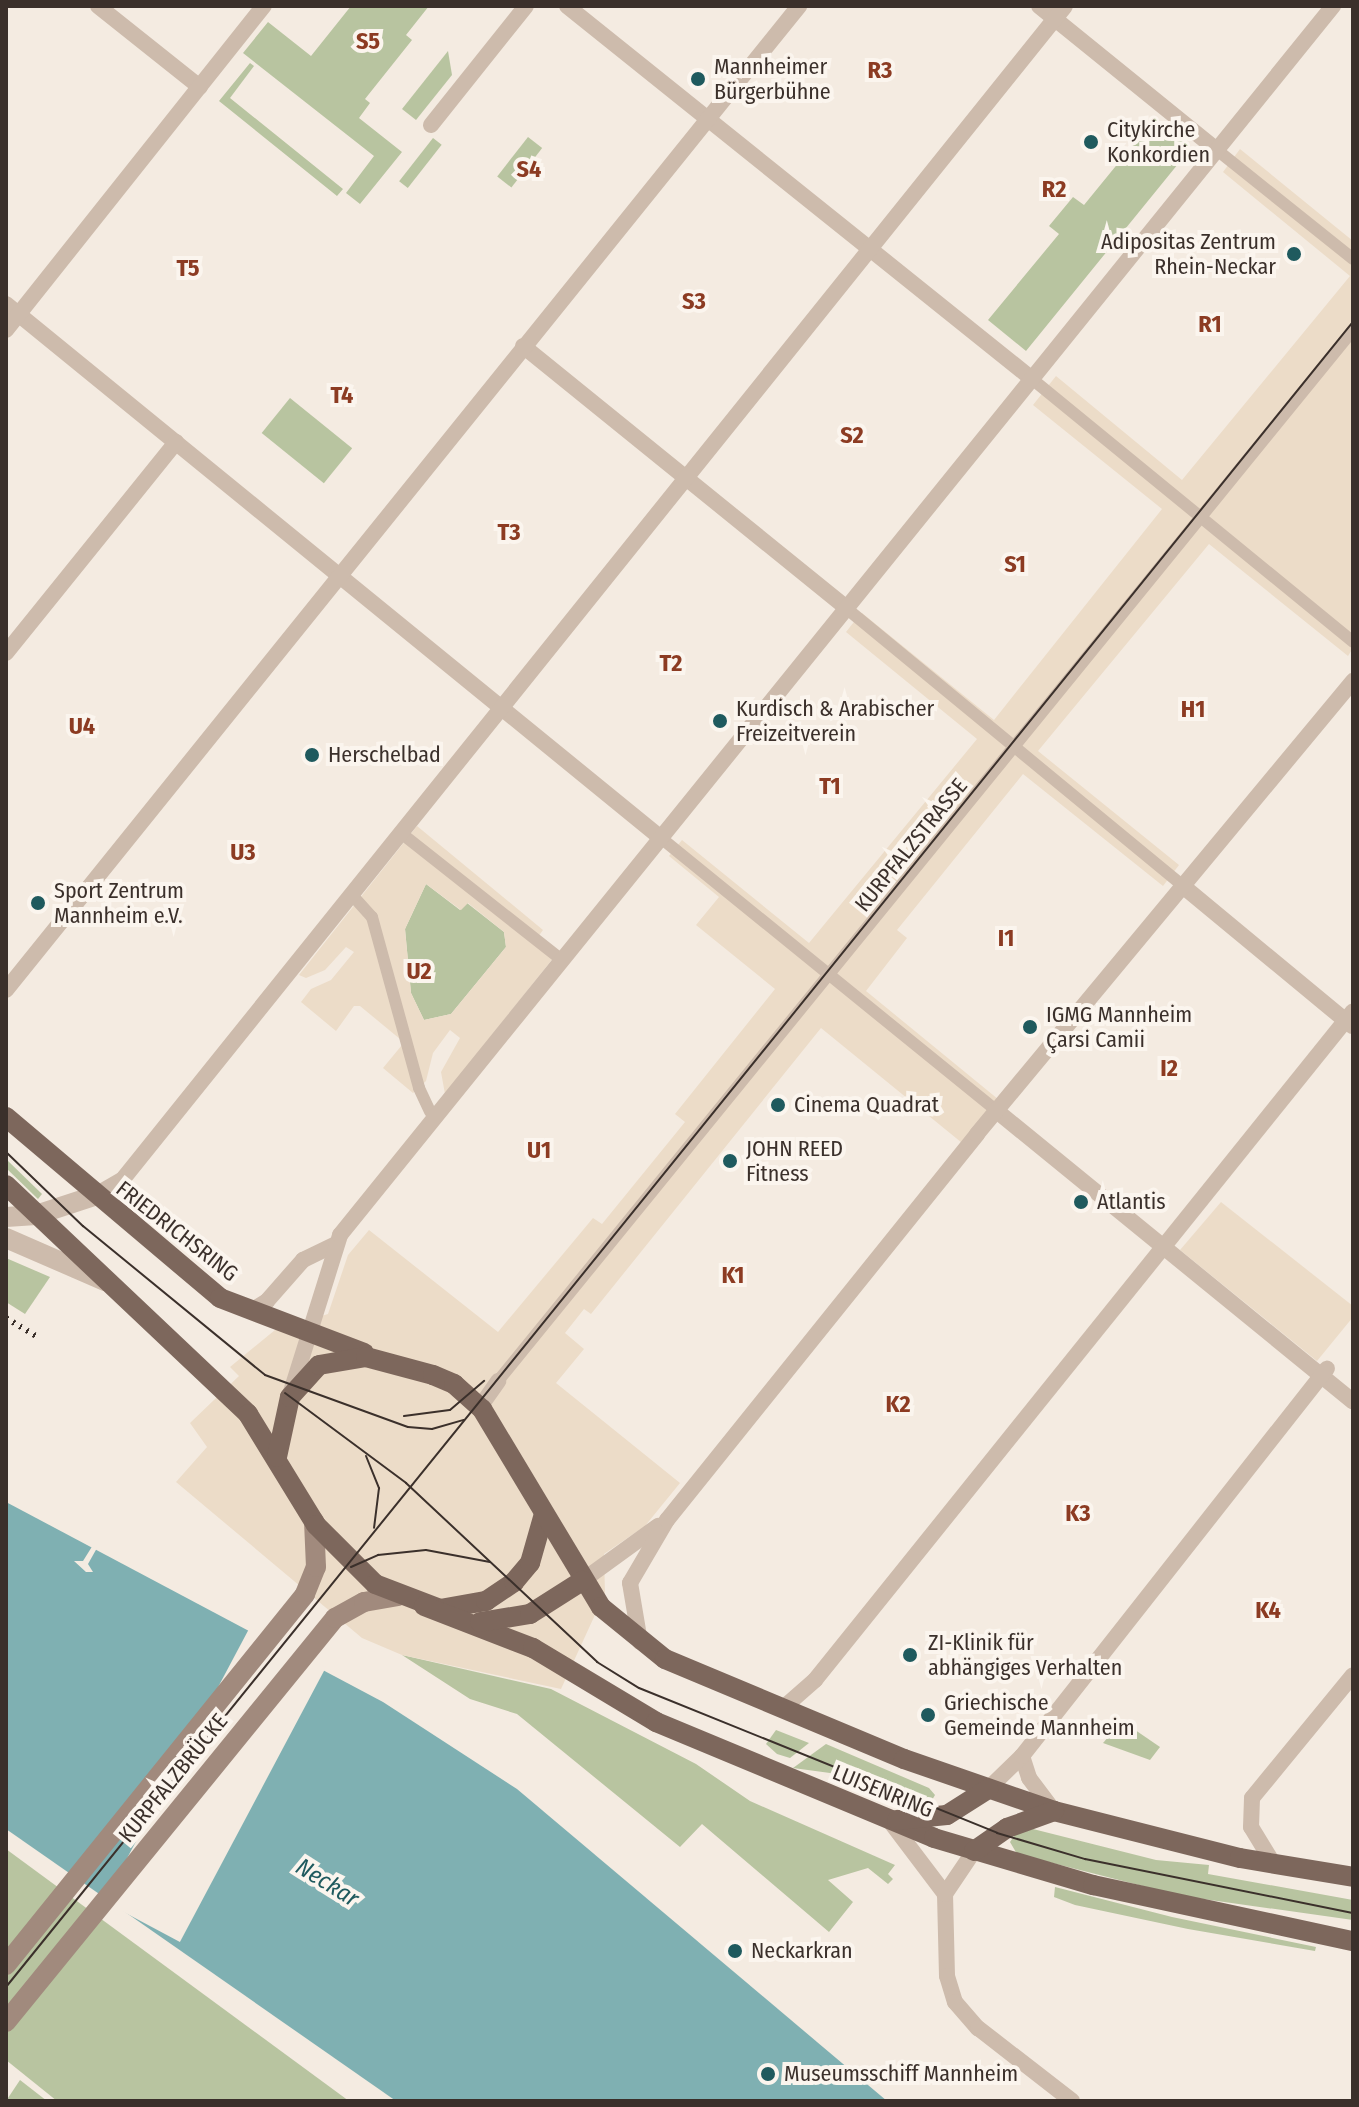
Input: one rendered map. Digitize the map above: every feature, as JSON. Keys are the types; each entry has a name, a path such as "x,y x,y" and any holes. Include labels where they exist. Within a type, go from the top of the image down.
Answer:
{"main road":[{"name":"FRIEDRICHSRING","path":"6,1117 94,1196 207,1289 251,1311 313,1324 387,1361"},
{"path":"6,1185 227,1392 277,1457 314,1521 353,1566 398,1596 424,1606 471,1606 512,1584 538,1547 544,1514 480,1407 454,1384 387,1361 352,1356 327,1361 302,1377 290,1397 277,1457"},
{"name":"LUISENRING","path":"544,1514 582,1581 641,1644 695,1674 988,1789 1054,1811 1273,1863 1353,1877"},
{"name":"KURPFALZBRÜCKE","path":"6,1965 305,1594 316,1567 314,1521"},
{"path":"467,1622 530,1614 582,1581"},
{"name":"KURPFALZBRÜCKE","path":"6,2022 335,1618 364,1602 398,1596"},
{"name":"LUISENRING","path":"424,1606 543,1653 656,1722 889,1820 974,1851 1093,1885 1353,1941"},
{"path":"889,1820 947,1815 988,1789"},
{"path":"974,1851 1007,1828 1054,1811"}],"street":[{"path":"98,6 200,87"},
{"path":"6,330 12,309 200,87 264,6"},
{"path":"431,125 526,6"},
{"path":"567,6 709,117 1353,642"},
{"path":"6,990 335,577 799,6"},
{"path":"1039,6 1060,12 1217,150 1353,259"},
{"path":"290,1397 334,1245 1333,6"},
{"path":"6,1217 36,1215 94,1196 119,1184 1060,12"},
{"path":"12,309 335,577 503,708 1161,1245 1324,1373 1353,1402"},
{"name":"KURPFALZSTRASSE","path":"498,1381 1353,330"},
{"path":"523,346 1350,1019 1161,1245 815,1680 782,1709"},
{"path":"6,653 176,442"},
{"path":"641,1644 630,1583 667,1520 1353,681"},
{"path":"401,833 562,960"},
{"path":"352,895 372,917 419,1088 430,1112"},
{"path":"6,1238 106,1281"},
{"path":"251,1311 273,1295 303,1260 334,1245"},
{"path":"988,1789 1022,1756 1324,1373"},
{"path":"480,1407 498,1381"},
{"path":"582,1581 667,1520"},
{"path":"1273,1863 1251,1827 1252,1798 1353,1675"},
{"path":"1022,1756 1029,1778 1054,1811"},
{"path":"889,1820 945,1894"},
{"path":"974,1851 945,1894 947,1976 955,2002 978,2028 1072,2101"}],"green space":[{"path":"351,6 429,6 406,35 412,40 365,99 370,103 359,118 402,152 360,204 346,193 374,156 243,53 268,22 311,56"},
{"path":"448,51 452,75 416,120 402,109"},
{"path":"250,63 254,66 230,98 343,189 337,196 219,101"},
{"path":"1155,118 1191,148 1026,351 988,320 1059,234 1049,226 1073,197 1084,205"},
{"path":"528,137 542,148 511,187 497,176"},
{"path":"433,138 442,145 408,188 399,181"},
{"path":"290,398 352,448 324,483 262,433"},
{"path":"426,884 460,910 467,903 504,932 506,947 451,1014 424,1020 411,993 405,929"},
{"path":"6,1159 42,1194 38,1199 6,1168"},
{"path":"6,1258 50,1277 25,1314 6,1302"},
{"path":"402,1655 551,1689 696,1764 750,1801 895,1865 888,1874 893,1879 888,1884 868,1868 828,1880 853,1902 829,1932 702,1824 680,1847 517,1714 470,1699"},
{"path":"1122,1721 1160,1747 1150,1760 1103,1743"},
{"path":"776,1730 809,1743 790,1758 777,1754 766,1744"},
{"path":"826,1744 929,1788 935,1795 925,1812 830,1773 793,1768"},
{"path":"1033,1829 1156,1860 1209,1865 1208,1874 1353,1900 1353,1920 1182,1896 1017,1854 1010,1842 1017,1832"},
{"path":"6,1849 349,2101 57,2101 6,2060"},
{"path":"1055,1887 1172,1917 1316,1947 1315,1951 1188,1929 1075,1905 1054,1897"},
{"path":"20,2080 47,2101 6,2101"}],"shaded area":[{"path":"1240,149 1353,241 1353,648 1348,656 1209,544 1038,751 1179,865 1163,886 1023,774 897,930 907,938 866,991 1004,1104 967,1147 821,1028 591,1314 584,1309 565,1333 584,1349 556,1383 680,1483 645,1526 604,1554 605,1593 561,1689 402,1655 362,1638 176,1482 207,1447 190,1423 239,1376 230,1367 275,1330 328,1314 348,1255 369,1230 498,1332 593,1218 602,1224 685,1122 675,1114 775,989 696,925 719,897 669,856 682,840 809,943 977,739 846,632 857,618 862,613 994,720 1162,509 1033,405 1056,376 1182,480 1350,276 1223,172"},
{"path":"417,826 543,930 535,941 554,957 445,1094 441,1072 460,1038 450,1030 433,1053 426,1081 413,1093 383,1068 402,1045 400,1039 360,1006 354,1006 336,1031 301,1002 311,989 331,980 354,952 346,947 325,970 306,978 299,975","holes":["426,884 461,910 468,903 504,932 506,947 451,1014 424,1020 411,993 405,929"]},
{"path":"1221,1202 1353,1306 1353,1317 1317,1361 1180,1250"}],"water":[{"name":"Neckar","path":"6,1502 383,1702 517,1789 887,2101 396,2101 6,1829"}],"pier":[{"path":"93,1545 97,1548 88,1564 93,1572 86,1572 74,1561 83,1561"},
{"path":"250,1627 326,1667 180,1942 104,1902"}],"tram line":[{"path":"6,1987 1353,322"},
{"path":"6,1152 83,1226 265,1375 408,1427 432,1429 464,1420"},
{"path":"404,1416 450,1410 484,1381"},
{"path":"285,1393 406,1483 597,1662 639,1688 997,1833 1085,1859 1353,1913"},
{"path":"366,1456 379,1488 374,1528"},
{"path":"351,1567 378,1555 426,1550 490,1562"}],"railway":[{"path":"6,1318 36,1336"}],"place":[{"name":"Mannheimer Bürgerbühne","path":"698,79"},
{"name":"Citykirche Konkordien","path":"1091,142"},
{"name":"Adipositas Zentrum Rhein-Neckar","path":"1294,254"},
{"name":"Kurdisch & Arabischer Freizeitverein","path":"720,721"},
{"name":"Herschelbad","path":"312,755"},
{"name":"Sport Zentrum Mannheim e.V.","path":"38,903"},
{"name":"IGMG Mannheim Çarsi Camii","path":"1030,1027"},
{"name":"Cinema Quadrat","path":"778,1105"},
{"name":"JOHN REED Fitness","path":"730,1161"},
{"name":"Atlantis","path":"1081,1202"},
{"name":"ZI-Klinik für abhängiges Verhalten","path":"910,1655"},
{"name":"Griechische Gemeinde Mannheim","path":"928,1715"},
{"name":"Neckarkran","path":"735,1951"},
{"name":"Museumsschiff Mannheim","path":"768,2074"}],"district":[{"name":"S5","path":"368,42"},
{"name":"R3","path":"880,71"},
{"name":"S4","path":"529,170"},
{"name":"R2","path":"1054,190"},
{"name":"T5","path":"188,269"},
{"name":"S3","path":"694,302"},
{"name":"R1","path":"1210,325"},
{"name":"T4","path":"342,396"},
{"name":"S2","path":"852,436"},
{"name":"T3","path":"509,533"},
{"name":"S1","path":"1015,565"},
{"name":"T2","path":"671,664"},
{"name":"H1","path":"1193,710"},
{"name":"U4","path":"82,727"},
{"name":"T1","path":"830,787"},
{"name":"U3","path":"243,853"},
{"name":"I1","path":"1006,939"},
{"name":"U2","path":"419,972"},
{"name":"I2","path":"1169,1069"},
{"name":"U1","path":"539,1151"},
{"name":"K1","path":"733,1276"},
{"name":"K2","path":"898,1405"},
{"name":"K3","path":"1078,1514"},
{"name":"K4","path":"1268,1611"}]}
